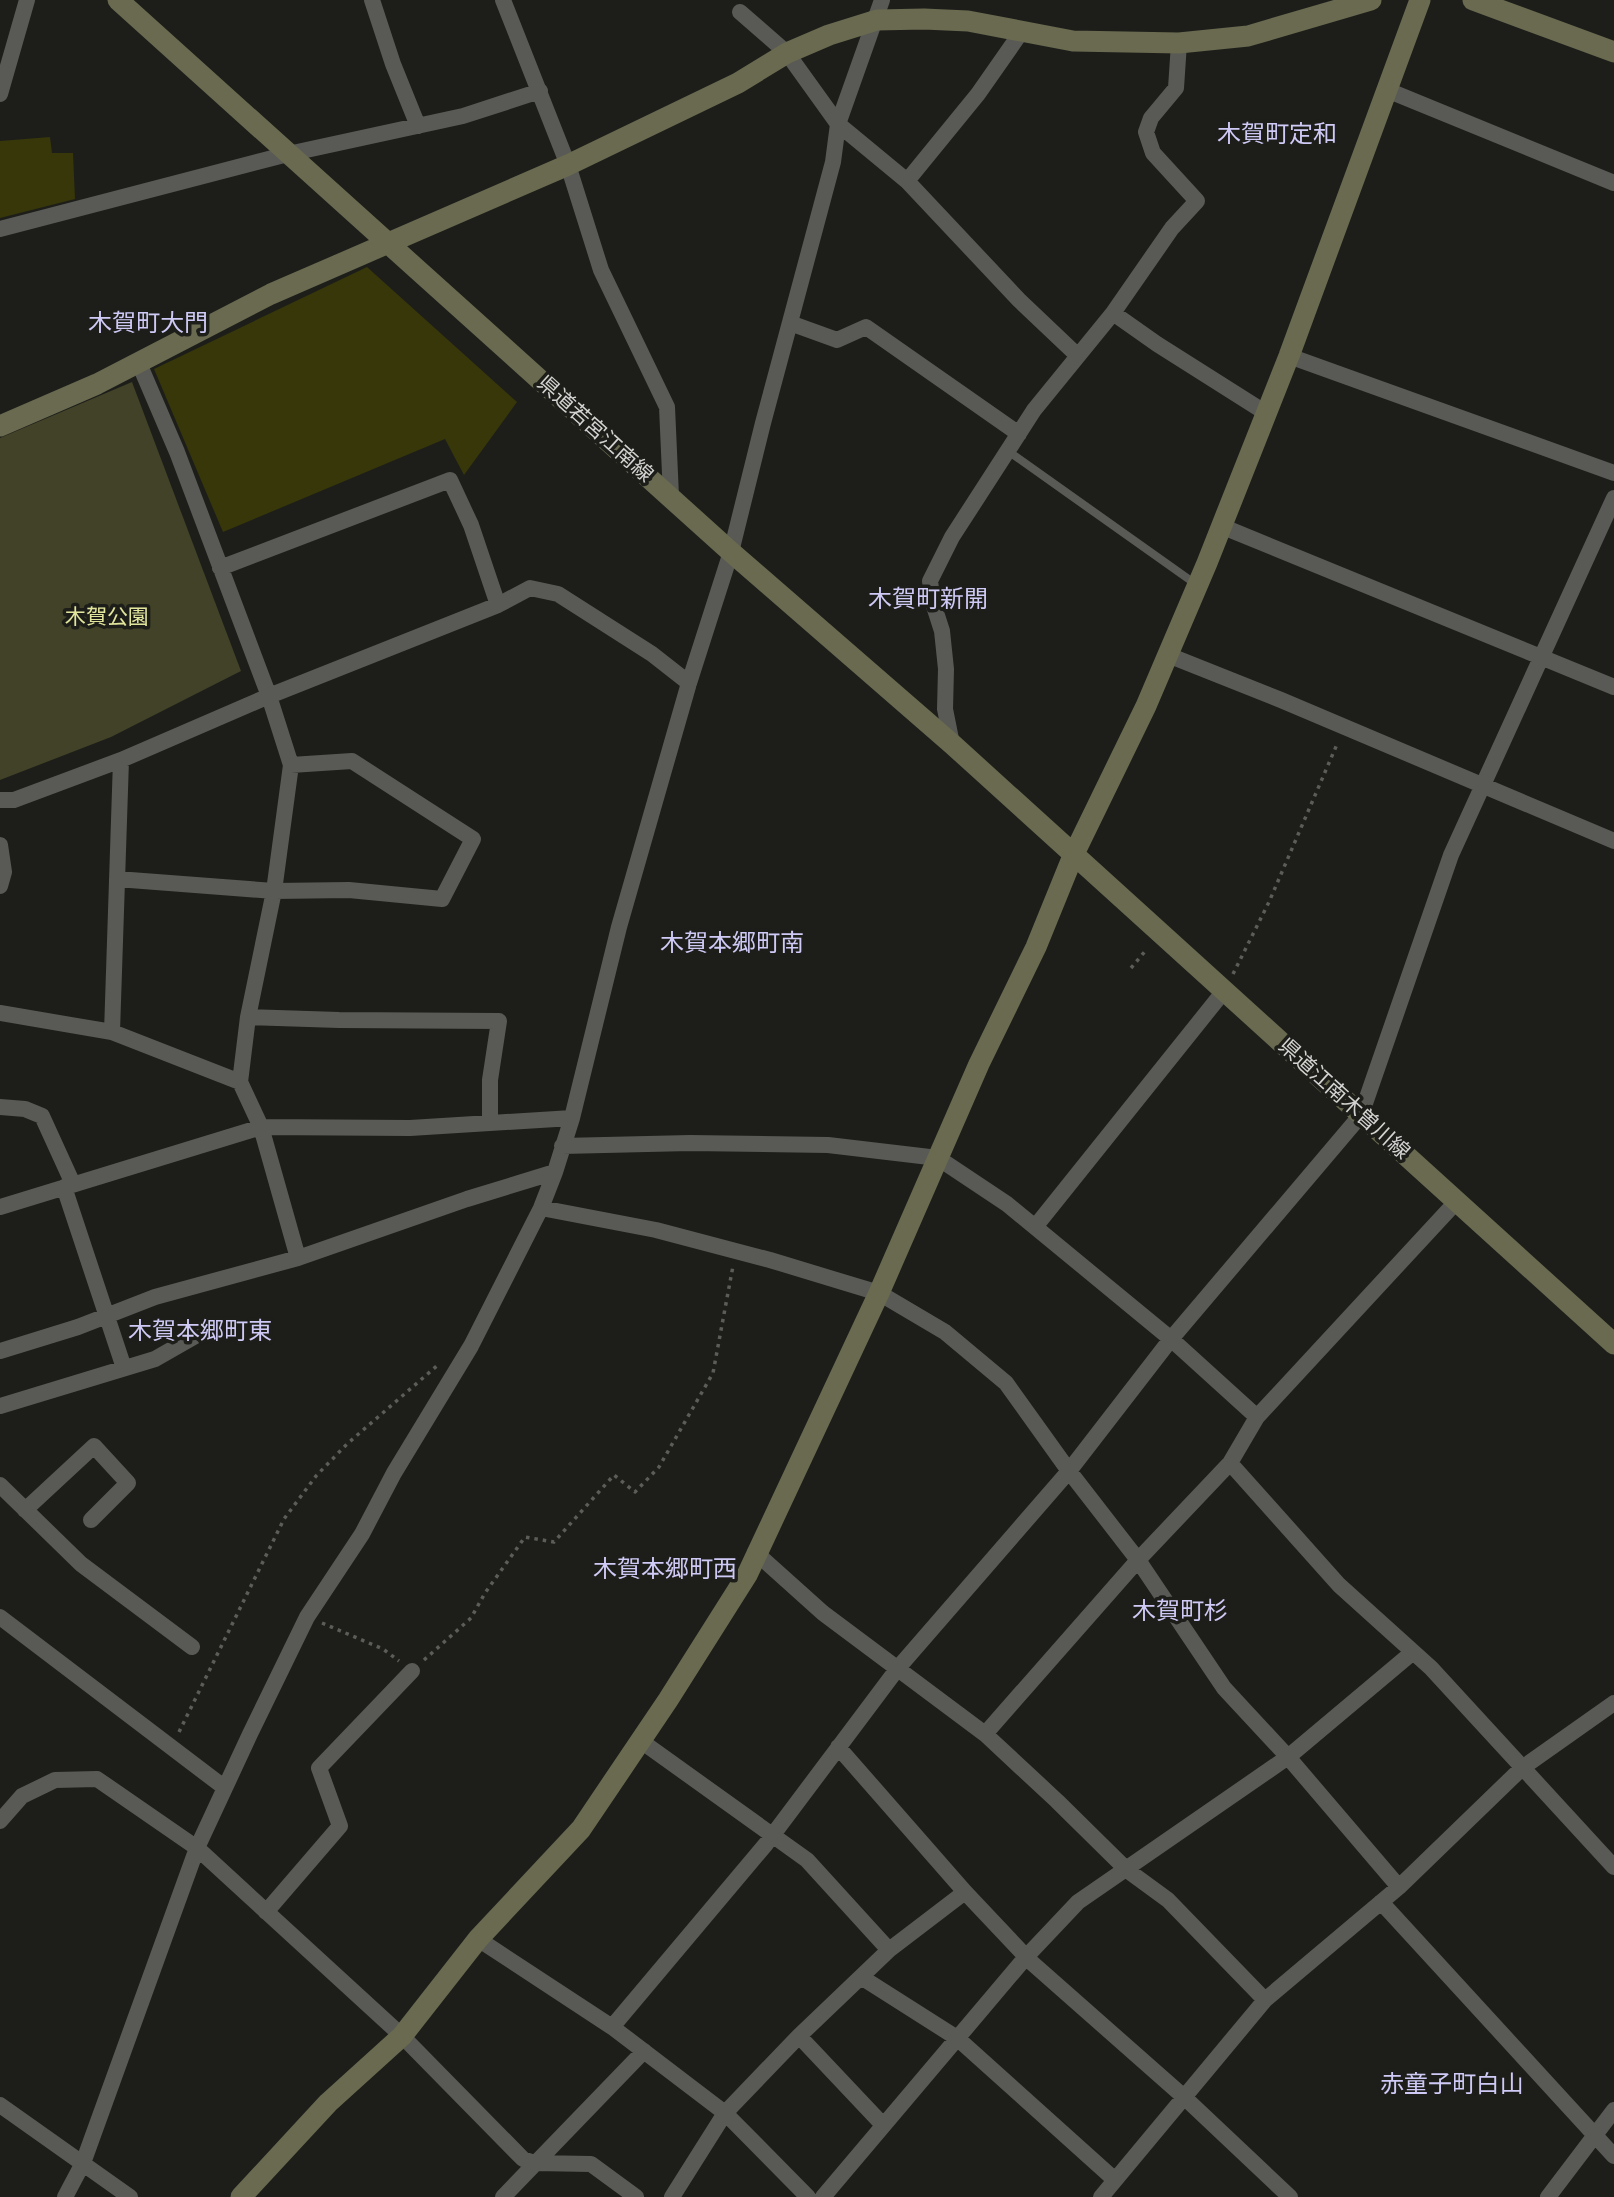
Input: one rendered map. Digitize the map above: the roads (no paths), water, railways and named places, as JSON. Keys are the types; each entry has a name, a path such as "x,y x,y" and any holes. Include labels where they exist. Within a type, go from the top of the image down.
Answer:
{"street":[{"path":"0,94 27,0"},
{"name":"県道若宮江南線","path":"118,0 732,552 952,744 1073,856"},
{"path":"372,0 393,64 418,126"},
{"path":"503,0 568,165 601,270 667,407 671,496"},
{"path":"0,426 97,384 271,294 568,165 738,83 787,53 879,10 924,19 968,21 1073,41 1179,43 1248,36 1371,0"},
{"path":"241,2197 328,2103 402,2036 478,1939 581,1829 747,1575 755,1552 812,1439 879,1293 979,1064 1036,947 1073,856 1168,655 1289,356 1420,0"},
{"path":"1473,0 1614,52"},
{"path":"65,2197 83,2163 197,1848 225,1788 307,1617 362,1534 394,1473 471,1346 541,1208 555,1172 572,1118 619,927 689,683 732,552 833,162 838,124 879,10"},
{"path":"740,12 787,53 838,124 907,181 1001,281 1078,356"},
{"path":"907,181 978,94 1022,32"},
{"path":"952,744 945,709 946,669 942,631 930,582 952,537 1034,410 1112,313 1172,228 1197,201 1153,153 1146,132 1151,117 1175,88 1179,43"},
{"path":"1387,90 1614,183"},
{"path":"0,229 288,154 463,116 540,91"},
{"path":"1112,313 1266,413"},
{"path":"790,323 837,340 866,327 1019,434"},
{"path":"1289,356 1614,473"},
{"path":"138,361 177,452 270,696 291,765 274,891 247,1017 240,1082 261,1127 298,1258"},
{"path":"220,568 450,480 471,525 498,605"},
{"path":"612,2027 773,1835 898,1668 1069,1471 1171,1339 1361,1115 1451,855 1614,498"},
{"path":"1221,526 1614,687"},
{"path":"0,800 14,800 121,760 270,696 498,605 530,588 558,594 652,654 689,683"},
{"path":"1168,655 1614,841"},
{"path":"112,1032 121,760"},
{"path":"117,879 274,891 349,890 442,899 473,839 352,761 291,765"},
{"path":"0,845 4,872 0,886"},
{"name":"県道江南木曽川線","path":"1073,856 1614,1344"},
{"path":"1035,1227 1224,991"},
{"path":"0,1013 112,1032 240,1082"},
{"path":"247,1017 499,1021 490,1080 490,1123"},
{"path":"0,1107 25,1109 42,1116 68,1185 124,1368"},
{"path":"0,1207 261,1127 410,1128 572,1118"},
{"path":"562,1146 690,1143 828,1145 938,1158 1007,1204 1171,1339 1257,1417"},
{"path":"0,1351 78,1327 155,1297 298,1258 467,1199 555,1172"},
{"path":"985,1734 1138,1560 1230,1463 1257,1417 1457,1201"},
{"path":"541,1208 656,1230 879,1293 945,1332 1006,1383 1069,1471 1138,1560 1224,1688 1288,1757 1399,1888"},
{"path":"0,1406 155,1359 211,1327"},
{"path":"25,1510 94,1446 128,1483 91,1520"},
{"path":"1230,1463 1339,1586 1431,1668 1614,1867"},
{"path":"0,1485 81,1564 192,1647"},
{"path":"755,1552 823,1612 985,1734 1126,1870 1168,1900 1265,2000"},
{"path":"0,1617 225,1788"},
{"path":"823,2197 1026,1957 1078,1902 1288,1757 1413,1652"},
{"path":"266,1912 340,1826 319,1768 412,1671"},
{"path":"1101,2197 1265,2000 1399,1888 1522,1768 1614,1703"},
{"path":"641,1741 807,1860 889,1950"},
{"path":"838,1748 964,1892 1026,1957 1184,2097 1290,2197"},
{"path":"0,1821 22,1796 55,1780 97,1779 197,1848 402,2036 523,2159 534,2163 591,2164 636,2197"},
{"path":"672,2197 725,2113 799,2036 889,1950 964,1892"},
{"path":"1381,1902 1614,2156"},
{"path":"478,1939 612,2027 725,2113 808,2197"},
{"path":"861,1977 957,2038 1115,2180"},
{"path":"799,2036 883,2125"},
{"path":"503,2197 644,2051"},
{"path":"0,2105 130,2197"},
{"path":"1548,2197 1614,2110"}],"lane":[{"path":"1008,451 1197,585"}],"district":[{"name":"木賀町定和","path":"1277,134"},
{"name":"木賀町大門","path":"148,323"},
{"name":"木賀町新開","path":"928,599"},
{"name":"木賀本郷町南","path":"732,943"},
{"name":"木賀本郷町東","path":"200,1331"},
{"name":"木賀本郷町西","path":"665,1569"},
{"name":"木賀町杉","path":"1180,1611"},
{"name":"赤童子町白山","path":"1452,2084"}],"park label":[{"name":"木賀公園","path":"107,617"}]}
